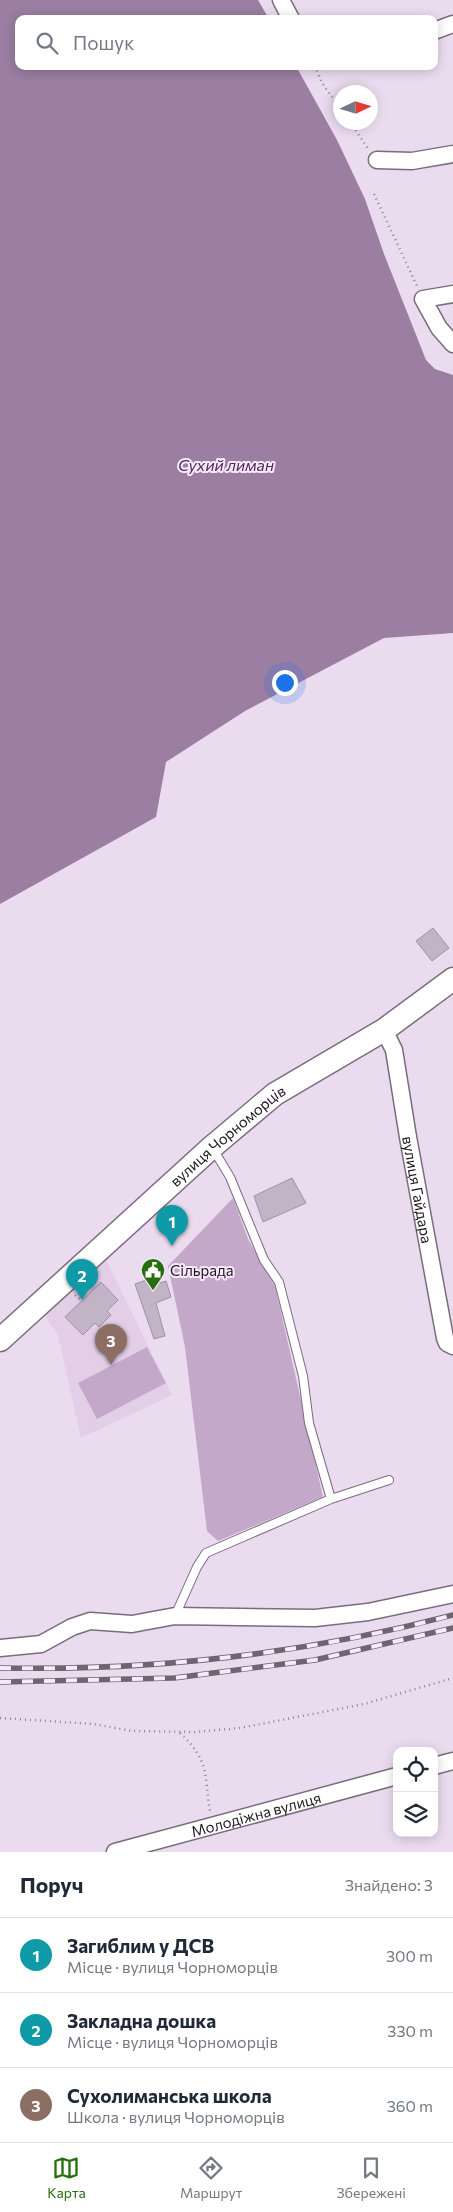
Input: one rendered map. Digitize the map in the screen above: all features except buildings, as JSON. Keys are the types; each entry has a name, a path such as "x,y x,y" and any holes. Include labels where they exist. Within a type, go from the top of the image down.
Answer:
{"main road":[{"name":"вулиця Чорноморців","path":"0,1340 212,1147 275,1094 384,1030 453,978"}],"street":[{"path":"282,0 289,15"},
{"path":"438,30 453,24"},
{"path":"377,160 412,161 453,154"},
{"path":"453,294 423,299 439,328 453,344"},
{"name":"вулиця Гайдара","path":"384,1030 394,1050 445,1338 447,1343 453,1346"},
{"path":"0,1648 41,1644 72,1627 90,1621 132,1624 175,1616 315,1618 368,1612 453,1594"},
{"path":"438,1765 453,1762"},
{"name":"Молодіжна вулиця","path":"115,1852 212,1824 393,1777"}],"lane":[{"path":"212,1147 230,1177 264,1260 279,1282 303,1376 309,1423 331,1499"},
{"path":"175,1616 197,1567 206,1553 331,1499 389,1480"}],"path":[{"path":"317,70 322,83 333,98"},
{"path":"356,130 377,160"},
{"path":"374,194 423,299"},
{"path":"0,1718 94,1724 132,1731 179,1732 240,1728 364,1704 453,1678"},
{"path":"179,1732 195,1747 201,1756 206,1777 212,1824"}],"shaded area":[{"path":"233,1198 248,1239 275,1286 323,1497 218,1541 207,1531 185,1347 168,1266"},
{"path":"105,1258 172,1395 81,1438 58,1335 43,1313"},
{"path":"147,1347 166,1383 97,1419 78,1383"}],"water":[{"name":"Сухий лиман","path":"0,0 258,0 267,15 15,15 15,70 298,70 337,140 365,199 384,254 426,360 435,369 453,375 453,633 384,638 245,711 166,762 156,817 0,904"}],"railway":[{"path":"0,1668 114,1666 228,1657 285,1650 341,1640 453,1615"},
{"path":"0,1682 174,1678 315,1660 453,1628"}],"place":[{"name":"Загиблим у ДСВ","path":"172,1246"},
{"name":"Сільрада","path":"153,1291"},
{"name":"Закладна дошка","path":"82,1300"},
{"name":"Сухолиманська школа","path":"111,1365"}]}
